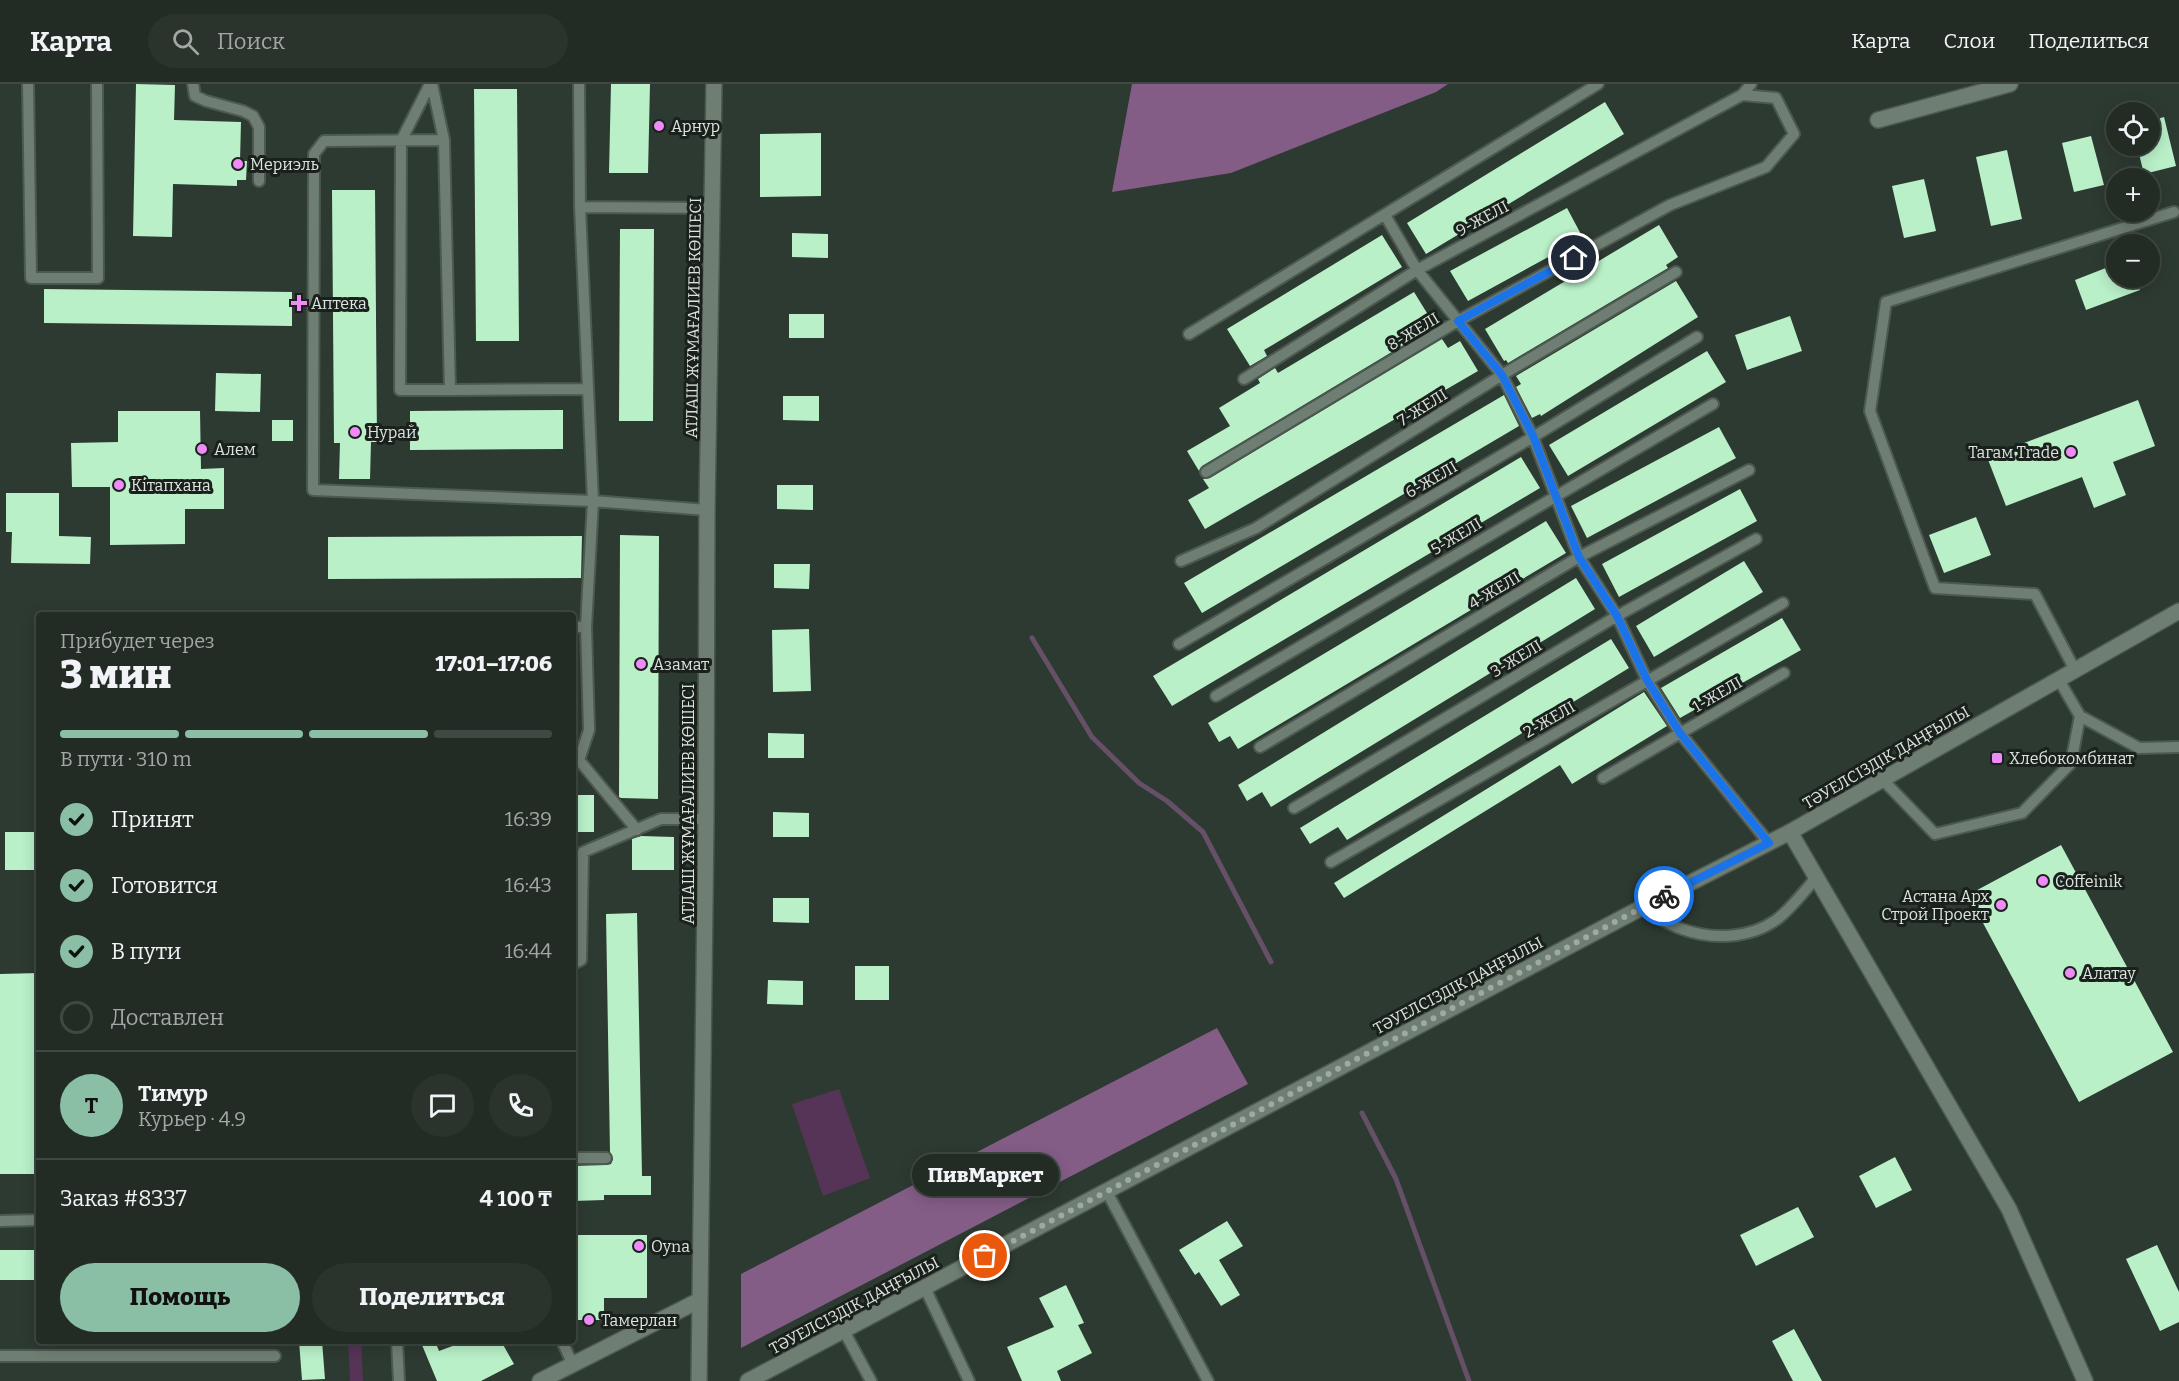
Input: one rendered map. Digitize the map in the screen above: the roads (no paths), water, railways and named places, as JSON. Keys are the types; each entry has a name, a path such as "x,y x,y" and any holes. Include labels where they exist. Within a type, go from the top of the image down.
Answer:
{"street":[{"name":"АТЛАШ ЖҰМАҒАЛИЕВ КӨШЕСІ","path":"699,1381 706,819 707,510 714,84"},
{"path":"1878,120 2010,84"},
{"name":"ТӘУЕЛСІЗДІК ДАҢҒЫЛЫ","path":"748,1381 1641,908 1790,832 2179,611"},
{"path":"1790,832 2009,1209 2085,1381"},
{"path":"540,1381 700,1300"}],"lane":[{"path":"28,84 31,278 98,278 97,84"},
{"path":"193,84 195,96 253,116 259,127 259,180"},
{"path":"431,84 444,140 450,390"},
{"path":"431,84 400,141 400,390 588,389"},
{"path":"579,84 580,207 593,501 586,627 589,730 576,761 637,830"},
{"path":"1189,334 1598,84"},
{"path":"1742,95 1750,84"},
{"name":"8-ЖЕЛІ","path":"1206,472 1458,321 1670,205 1766,167 1794,134 1776,98 1742,95"},
{"name":"9-ЖЕЛІ","path":"1244,379 1417,270 1742,95"},
{"path":"444,140 324,141 314,154 313,490 593,501 707,510"},
{"path":"580,207 713,208"},
{"path":"2075,670 2035,594 1935,588 1870,411 1886,302 2174,212"},
{"path":"1385,214 1417,270 1502,375 1533,436 1579,557 1617,616 1647,680 1680,733 1769,843"},
{"name":"7-ЖЕЛІ","path":"1180,561 1256,528 1502,375 1676,272"},
{"name":"6-ЖЕЛІ","path":"1179,644 1697,337"},
{"name":"5-ЖЕЛІ","path":"1216,696 1713,404"},
{"name":"4-ЖЕЛІ","path":"1260,747 1579,557 1749,470"},
{"name":"3-ЖЕЛІ","path":"1294,808 1617,616 1756,539"},
{"name":"2-ЖЕЛІ","path":"1331,862 1783,603"},
{"path":"576,627 586,627"},
{"name":"1-ЖЕЛІ","path":"1603,777 1784,673"},
{"path":"2059,680 2080,716 2139,748 2179,747"},
{"path":"1883,780 1935,834 2022,813 2071,763 2080,716"},
{"path":"576,962 581,960 583,852 661,819 706,819"},
{"path":"1641,908 1681,929 1704,934 1739,936 1757,931 1777,920 1817,877"},
{"path":"576,1158 606,1158"},
{"path":"1107,1192 1208,1381"},
{"path":"0,1221 36,1220"},
{"path":"925,1288 969,1381"},
{"path":"844,1331 871,1381"},
{"path":"397,1344 399,1381"},
{"path":"563,1344 573,1365"},
{"path":"0,1356 275,1356"}],"waterway":[{"path":"1032,638 1092,737 1139,783 1167,801 1203,832 1271,962"},
{"path":"1362,1113 1396,1179 1469,1381"}],"place":[{"name":"Арнур","path":"659,126"},
{"name":"Мериэль","path":"238,164"},
{"name":"Аптека","path":"299,303"},
{"name":"Нурай","path":"355,432"},
{"name":"Алем","path":"202,449"},
{"name":"Тагам Trade","path":"2071,452"},
{"name":"Кітапxана","path":"119,485"},
{"name":"Азамат","path":"641,664"},
{"name":"Хлебокомбинат","path":"1997,758"},
{"name":"Coffeinik","path":"2043,881"},
{"name":"Астана Арх Строй Проект","path":"2001,905"},
{"name":"Алатау","path":"2070,973"},
{"name":"Oyna","path":"639,1246"},
{"name":"ПивМаркет","path":"985,1256"},
{"name":"Тамерлан","path":"589,1320"}]}
